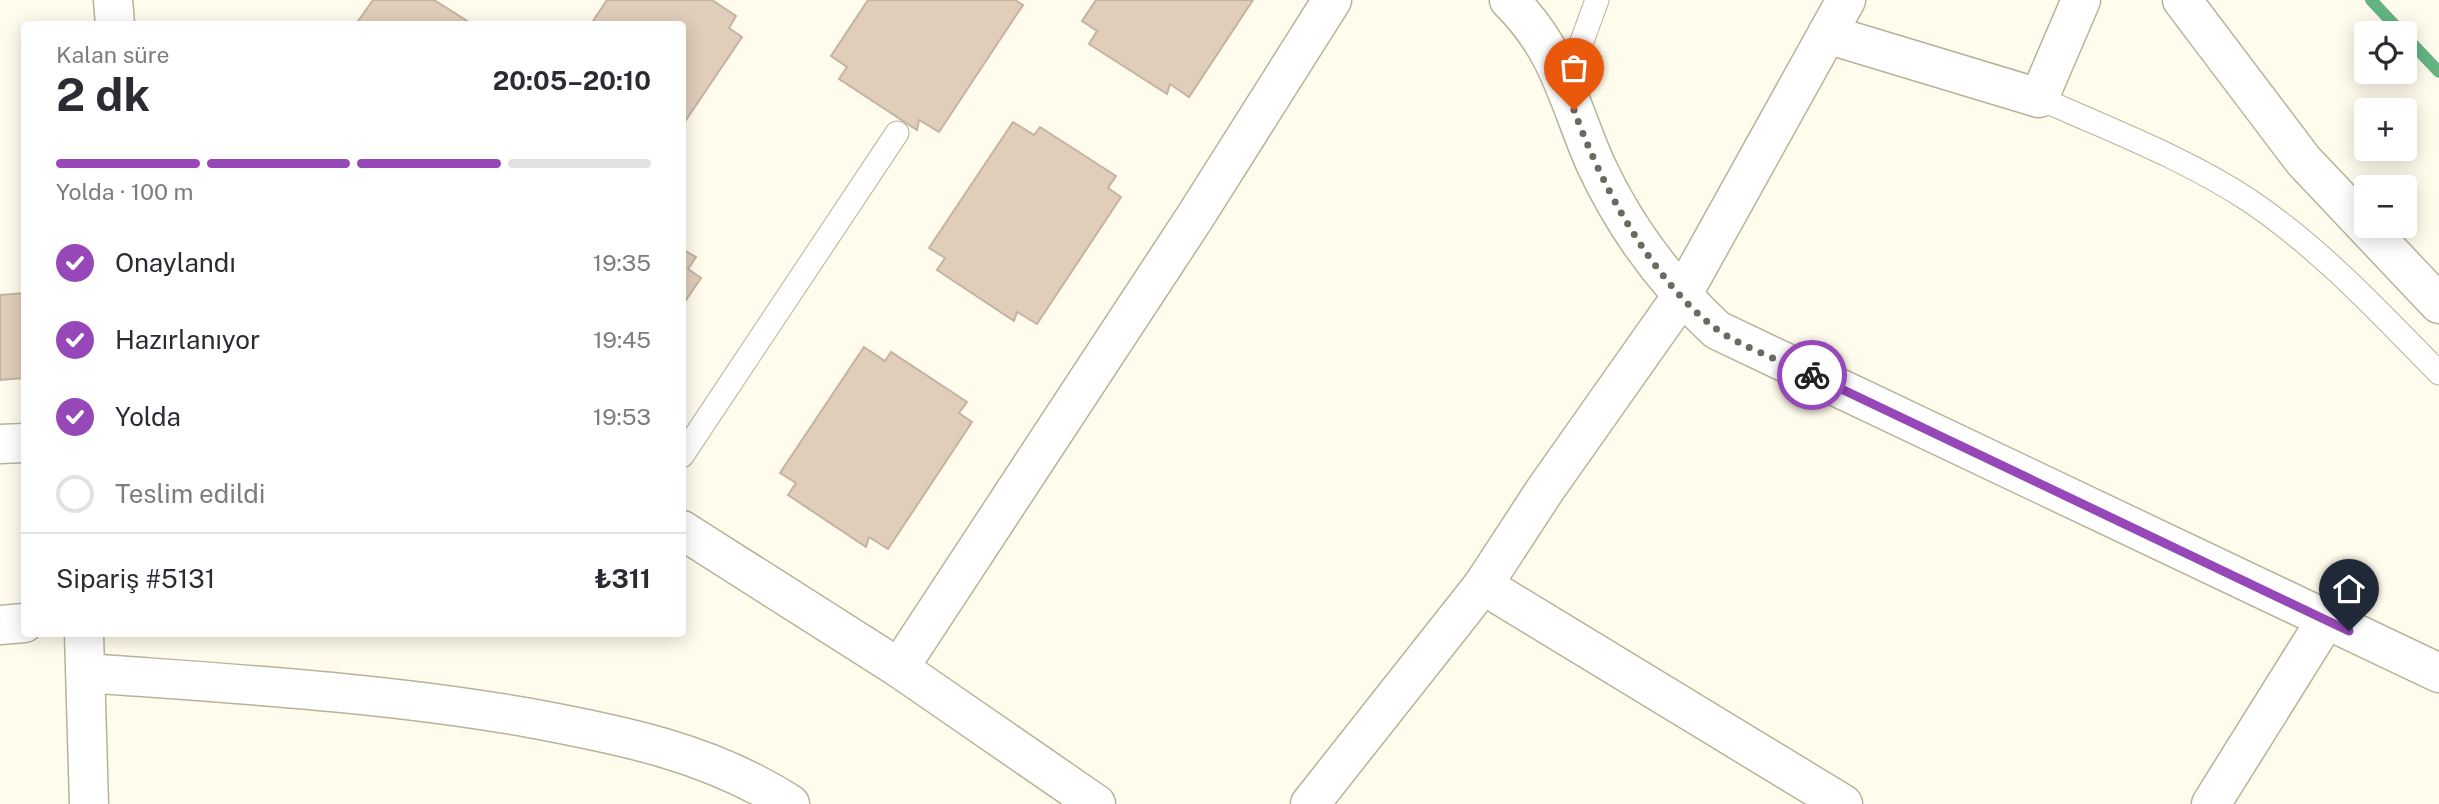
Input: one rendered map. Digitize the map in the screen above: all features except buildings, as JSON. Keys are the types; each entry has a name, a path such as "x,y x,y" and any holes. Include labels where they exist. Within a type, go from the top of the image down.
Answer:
{"street":[{"path":"113,0 115,21"},
{"path":"899,668 1195,217 1332,0"},
{"path":"1509,0 1532,23 1550,50 1597,166 1620,210 1681,297 1717,330 2439,674"},
{"path":"1310,804 1483,585 1545,490 1681,297 1846,0"},
{"path":"1827,34 2039,97 2081,0"},
{"path":"2182,0 2303,160 2439,304"},
{"path":"0,444 21,443"},
{"path":"686,533 899,668 1096,804"},
{"path":"1483,585 1843,804"},
{"path":"2211,804 2326,620"},
{"path":"0,625 21,624"},
{"path":"84,637 89,804"},
{"path":"87,673 328,691 470,708 607,732 695,756 757,783 790,804"}],"lane":[{"path":"1566,85 1597,0"},
{"path":"2039,97 2172,158 2248,200 2325,259 2439,373"},
{"path":"686,450 897,133"}],"waterway":[{"path":"2371,0 2391,21"},
{"path":"2417,49 2439,72"}],"way so far":[{"path":"1574,110 1597,166 1620,210 1681,297 1717,330 1812,375"}],"route":[{"path":"1812,375 2349,631"}]}
